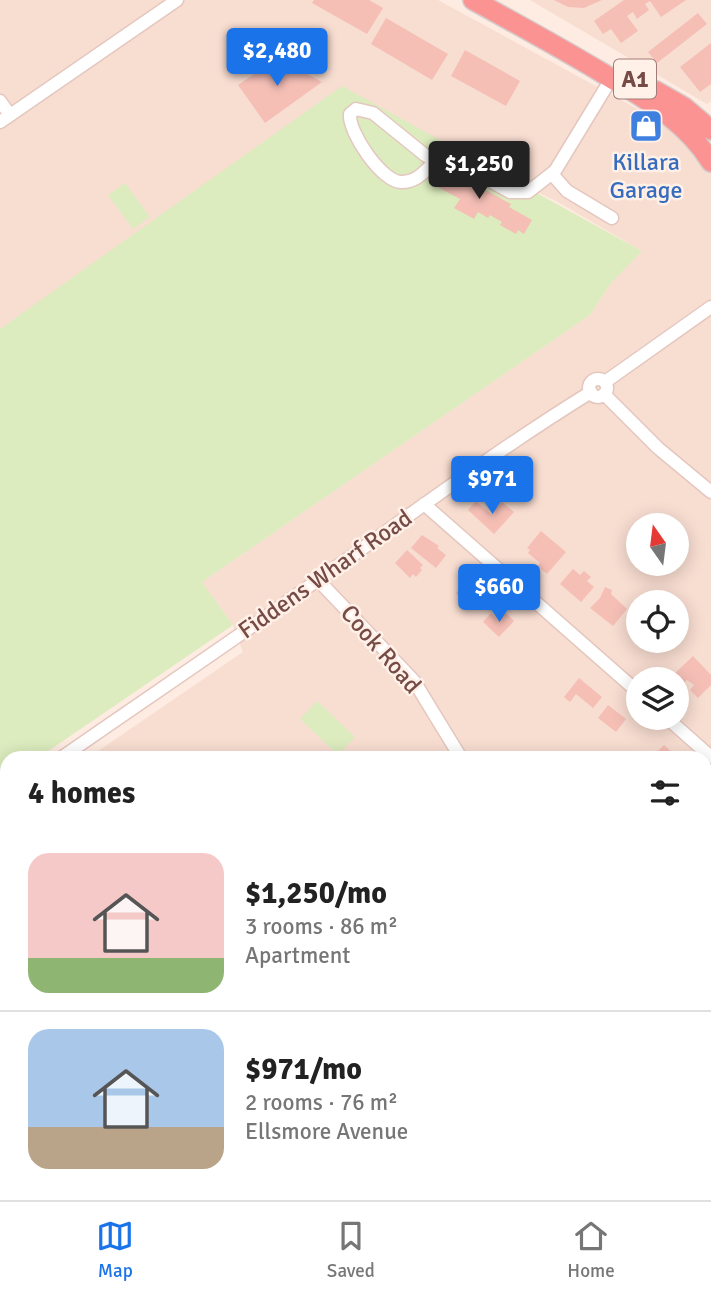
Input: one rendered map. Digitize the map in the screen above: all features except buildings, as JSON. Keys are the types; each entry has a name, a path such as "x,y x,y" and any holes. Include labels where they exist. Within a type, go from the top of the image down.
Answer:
{"highway":[{"name":"A1","path":"473,0 667,113 691,134 711,162"},
{"name":"A1","path":"498,0 673,101 704,122 711,130"}],"street":[{"path":"0,101 5,118 177,0"},
{"path":"438,159 419,178 400,182 394,180 386,175 363,147 351,128 350,114 356,109 373,113 425,155 452,160 504,190 528,192 552,174 611,79"},
{"path":"552,174 567,191 612,218"},
{"path":"711,307 605,388 650,441 711,492"},
{"name":"Fiddens Wharf Road","path":"71,751 542,422 591,392 597,397 605,388"},
{"path":"424,504 626,682"},
{"name":"Cook Road","path":"318,580 414,681 457,751"},
{"path":"681,730 704,751"}],"shaded area":[{"path":"0,0 438,0 678,131 711,174 711,751 98,751 243,652 233,625 202,582 590,315 611,283 642,251 556,201 518,183 0,329"},
{"path":"530,0 711,0 711,101 707,104"}],"green space":[{"path":"342,86 642,251 611,283 590,315 202,582 233,625 48,751 0,751 0,329"},
{"path":"125,183 150,217 133,229 108,195"},
{"path":"317,701 355,737 342,751 334,751 300,719"}],"place":[{"name":"Killara Garage","path":"646,126"}]}
